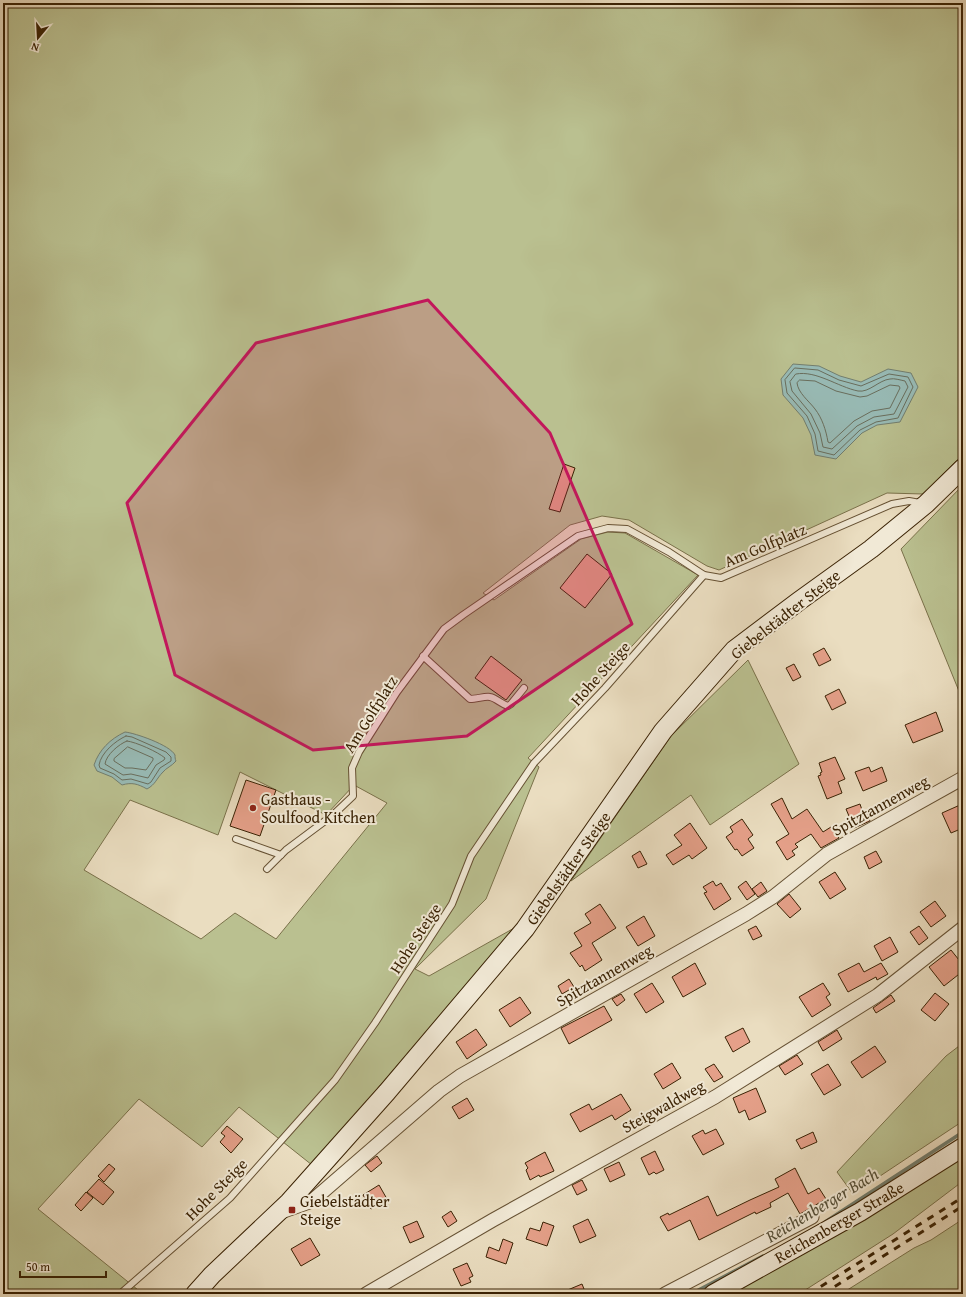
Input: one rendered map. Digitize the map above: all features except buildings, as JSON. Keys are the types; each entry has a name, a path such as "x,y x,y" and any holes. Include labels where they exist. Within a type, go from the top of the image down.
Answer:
{"main road":[{"name":"Giebelstädter Steige","path":"195,1294 212,1275 289,1202 387,1092 525,929 663,731 734,650 871,549 926,504 963,468"},
{"name":"Reichenberger Straße","path":"713,1294 860,1212 963,1147"}],"street":[{"name":"Spitztannenweg","path":"274,1216 312,1201 439,1091 460,1076 746,914 773,897 826,854 963,778"},
{"name":"Steigwaldweg","path":"366,1294 493,1220 715,1097 878,995 963,928"},
{"name":"Reichenberger Straße","path":"665,1294 812,1217"}],"lane":[{"name":"Am Golfplatz","path":"267,869 281,855 333,815 353,796 352,768 359,752 397,692 444,629 578,536 608,528 627,529 668,552 704,575 721,578 892,504 909,501 926,504"},
{"name":"Hohe Steige","path":"120,1294 230,1198 335,1080 375,1023 452,904 471,856 534,762 605,688 704,575"},
{"path":"423,656 470,699 477,699 485,696 491,697 508,706 524,688"},
{"path":"236,839 281,855"}],"highlighted area":[{"path":"428,300 550,433 632,624 467,736 313,750 175,675 127,503 256,343"}],"green space":[{"path":"3,3 963,3 963,454 923,494 887,493 719,570 707,566 629,520 602,516 570,525 483,593 494,600 581,539 608,532 625,533 698,575 528,758 539,767 486,899 415,969 429,976 516,927 312,1165 239,1107 202,1147 139,1099 38,1209 143,1294 3,1294","holes":["240,772 326,815 354,785 387,803 276,939 235,913 201,939 84,870 130,800 218,835"]},
{"path":"963,485 963,701 901,549"},
{"path":"748,660 799,764 710,825 691,795 571,881 671,736"},
{"path":"963,1043 963,1121 853,1194 837,1172 946,1056"},
{"path":"963,1157 963,1181 893,1234 799,1294 710,1294"},
{"path":"963,1219 963,1294 841,1294 914,1248 931,1240"}],"water":[{"path":"793,364 819,366 840,376 861,382 888,369 911,373 918,387 900,422 877,425 862,433 836,459 815,455 811,435 803,418 783,395 781,379"},
{"path":"125,732 144,737 160,744 172,751 175,755 176,761 147,789 135,784 122,785 112,777 97,771 94,765 102,750 115,738"}],"waterway":[{"name":"Reichenberger Bach","path":"825,1222 963,1132"},
{"name":"Reichenberger Bach","path":"691,1294 763,1256"}],"railway":[{"path":"809,1294 963,1197"},
{"path":"823,1294 963,1206"}],"place":[{"name":"Gasthaus - Soulfood Kitchen","path":"253,808"},
{"name":"Giebelstädter Steige","path":"292,1210"}]}
